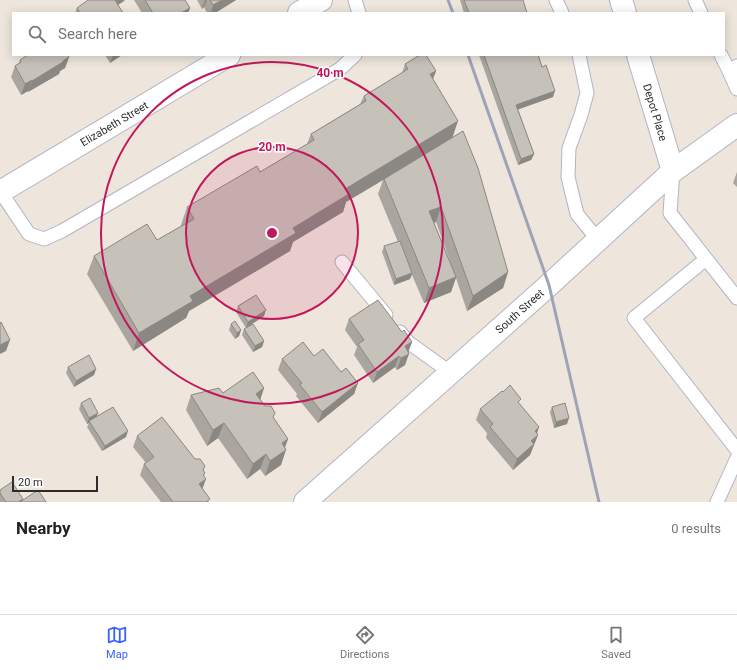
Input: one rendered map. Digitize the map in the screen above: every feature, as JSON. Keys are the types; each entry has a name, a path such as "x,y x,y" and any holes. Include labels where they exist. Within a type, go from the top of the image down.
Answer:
{"street":[{"path":"301,12 321,0"},
{"path":"621,0 625,12"},
{"name":"Elizabeth Street","path":"0,192 227,56"},
{"name":"Depot Place","path":"638,56 673,171"},
{"name":"South Street","path":"308,501 673,171 737,125"}],"lane":[{"path":"355,0 359,12"},
{"path":"556,0 562,12"},
{"path":"695,0 701,12"},
{"path":"0,192 29,234 44,239 62,231 340,69 354,56"},
{"path":"578,56 587,93 569,148 568,177 578,214 598,240"},
{"path":"722,56 733,69 737,89"},
{"path":"673,171 670,213 737,298"},
{"path":"706,259 634,318 737,450"},
{"path":"342,262 408,342 451,373"},
{"path":"717,502 737,458"}],"building":[{"path":"88,0 115,0 122,12 79,12 77,8"},
{"path":"145,0 185,0 190,8 183,12 152,12"},
{"path":"210,0 222,0 213,5"},
{"path":"464,0 523,0 527,12 469,12"},
{"path":"26,56 69,57 25,84 15,66 21,62 20,60"},
{"path":"418,56 427,56 436,71 430,74 458,121 345,189 349,194 293,228 296,233 190,296 193,301 139,333 94,256 147,224 157,240 194,219 187,207 257,166 260,172 314,140 311,134 366,101 364,96 408,69 405,64"},
{"path":"484,56 538,56 542,67 546,65 555,91 516,105 534,154 521,159"},
{"path":"463,131 478,168 508,272 473,296 441,207 429,211 456,277 429,288 384,179"},
{"path":"400,241 412,273 396,279 384,246"},
{"path":"256,295 266,310 248,322 238,306"},
{"path":"378,300 402,332 404,330 412,342 405,346 409,354 401,358 399,356 377,372 358,344 364,340 349,319"},
{"path":"235,321 241,330 237,333 231,324"},
{"path":"1,322 10,340 0,345 0,323"},
{"path":"253,324 264,341 255,346 244,329"},
{"path":"303,342 314,356 323,349 341,372 346,368 358,383 322,412 300,385 302,383 282,359"},
{"path":"89,355 96,369 76,381 68,367"},
{"path":"253,372 264,388 256,394 265,406 271,406 275,413 273,417 288,439 282,443 286,450 270,461 266,454 253,464 224,423 213,430 191,395 219,388 223,393"},
{"path":"510,385 521,399 518,402 539,427 535,431 538,435 531,441 534,444 517,459 490,427 493,424 480,409"},
{"path":"90,398 98,413 89,418 81,403"},
{"path":"565,403 569,418 556,422 552,407"},
{"path":"113,407 128,431 105,446 89,421"},
{"path":"162,417 195,459 200,459 205,466 203,470 205,473 203,475 206,479 199,484 210,499 206,502 173,502 144,464 154,457 137,436"},
{"path":"12,482 23,499 18,502 6,502 0,493 0,490"},
{"path":"38,490 46,502 20,502"}],"railway":[{"path":"448,0 453,12"},
{"path":"468,56 549,285 599,502"}]}
